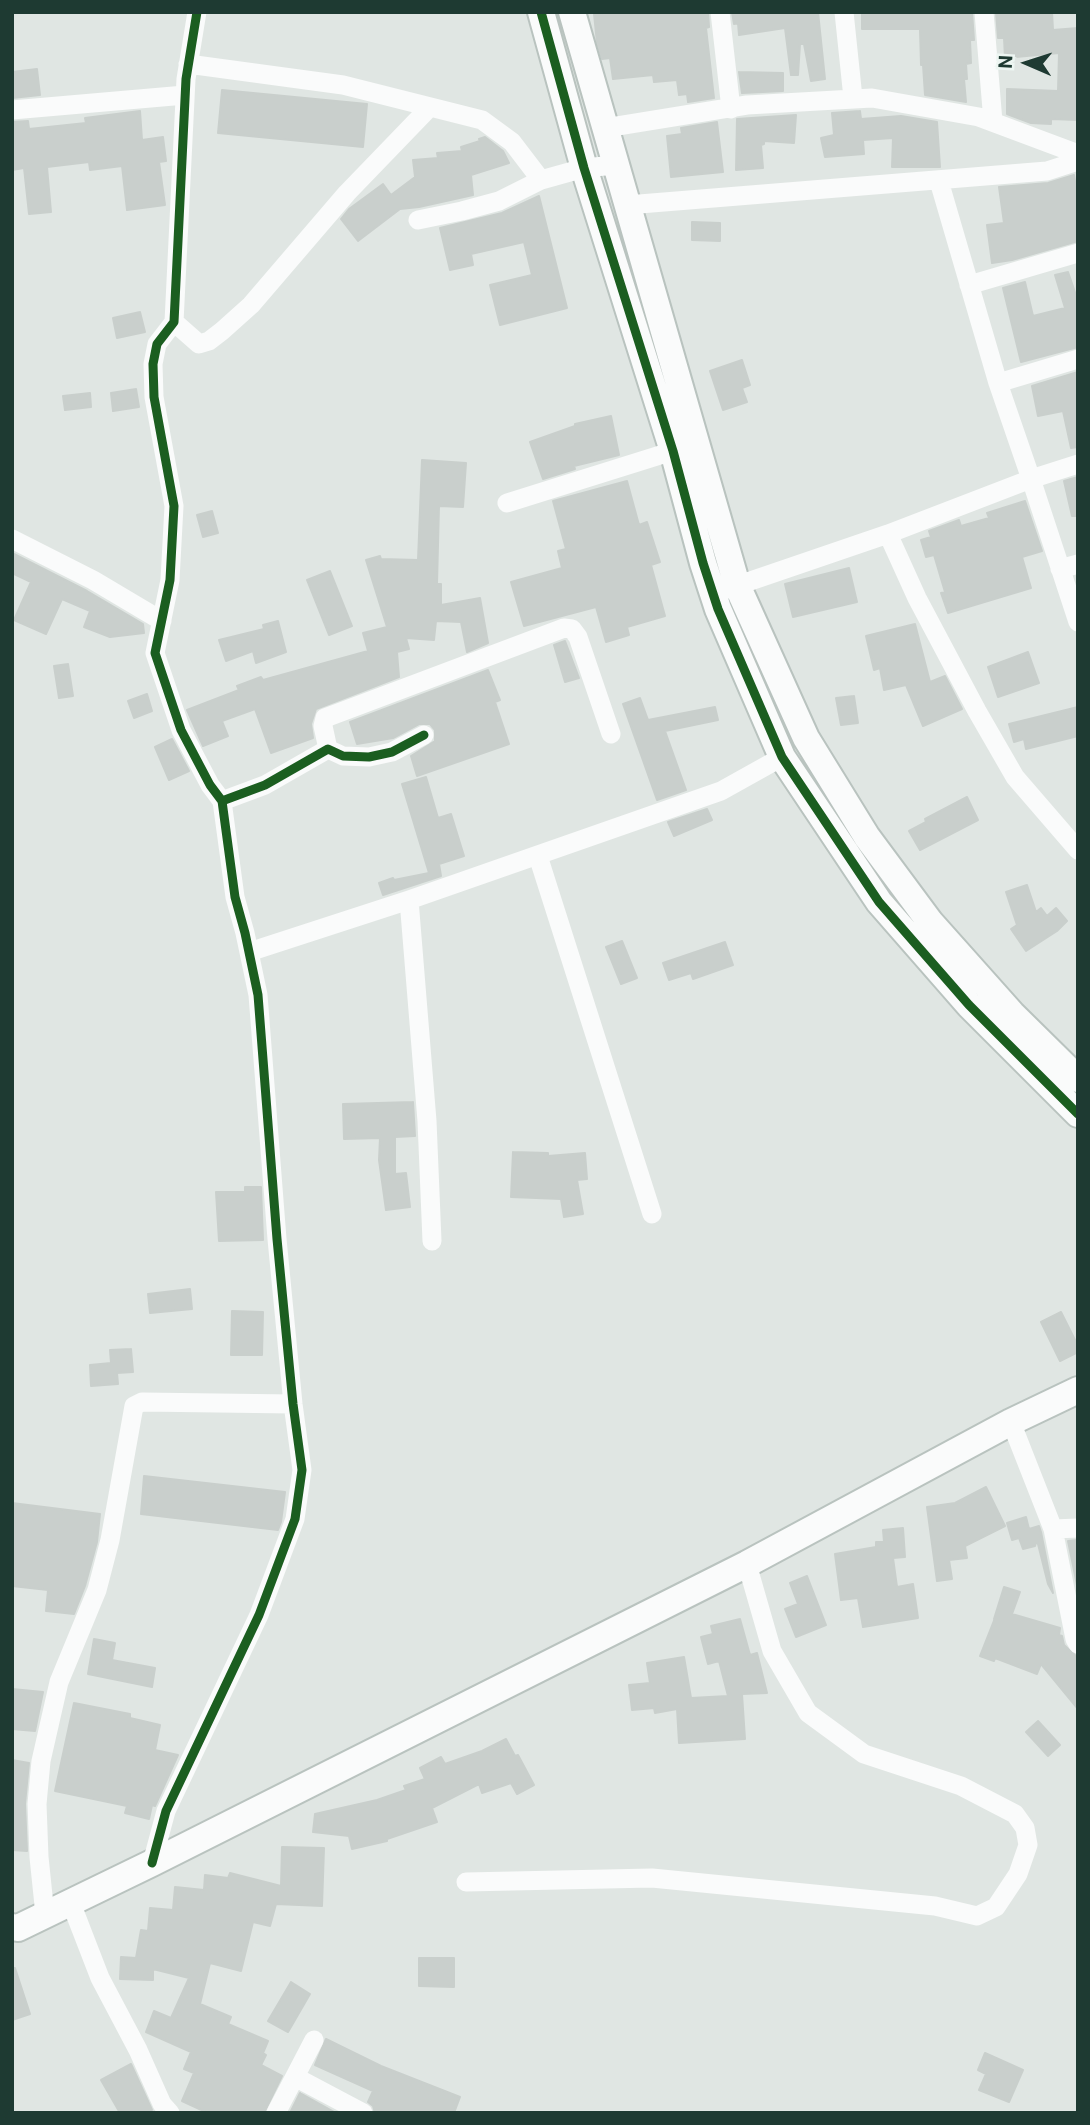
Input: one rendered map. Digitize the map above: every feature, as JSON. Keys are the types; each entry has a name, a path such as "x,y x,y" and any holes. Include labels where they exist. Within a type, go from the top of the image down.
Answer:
{"street":[{"path":"152,1863 166,1811 259,1615 295,1519 302,1469 277,1239 258,995 235,897 222,801 210,785 181,730 155,653 170,580 174,506 155,397 153,363 157,344 174,322 185,94 197,12"},
{"path":"541,12 584,168 673,451 725,590 782,757 879,902 969,1005 1078,1114"},
{"path":"572,12 627,205 725,590 806,738 867,837 930,922 1012,1014 1078,1079"},
{"path":"720,12 731,109"},
{"path":"844,12 853,98"},
{"path":"984,12 993,122"},
{"path":"188,65 344,85 482,120 512,142 541,180"},
{"path":"12,110 185,94"},
{"path":"605,128 747,106 872,98 979,117 1078,154"},
{"path":"174,322 199,344 209,341 222,331 251,305 347,193 429,108"},
{"path":"627,205 1047,171 1078,161"},
{"path":"418,220 499,201 541,180 584,168 615,165"},
{"path":"939,181 998,383 1031,480 1069,566 1078,622"},
{"path":"969,285 1078,253"},
{"path":"998,383 1078,359"},
{"path":"507,503 673,451"},
{"path":"725,590 1078,464"},
{"path":"888,534 917,598 1015,777 1078,850"},
{"path":"12,539 93,580 162,621"},
{"path":"328,749 323,726 325,718 564,628 572,629 578,637 611,734"},
{"path":"328,749 343,756 369,757 392,752 424,735"},
{"path":"222,801 265,785 328,749"},
{"path":"249,952 538,856 721,791 782,757"},
{"path":"538,856 652,1214"},
{"path":"409,900 427,1121 432,1241"},
{"path":"14,1932 747,1564 1011,1422 1078,1390"},
{"path":"45,1916 37,1804 41,1761 59,1682 97,1590 107,1552 134,1406 142,1402 293,1404"},
{"path":"1011,1422 1053,1529 1078,1644"},
{"path":"1053,1529 1078,1528"},
{"path":"466,1882 652,1878 935,1906 977,1916 996,1907 1018,1874 1028,1845 1025,1828 1015,1814 961,1786 864,1754 808,1713 772,1651 747,1564"},
{"path":"71,1903 100,1978 138,2050 166,2112"},
{"path":"276,2113 314,2040"},
{"path":"295,2077 363,2113"}],"building":[{"path":"708,12 709,27 706,28 714,98 688,102 687,94 679,95 677,80 654,82 653,75 613,79 610,58 602,59 597,43 594,14"},
{"path":"732,12 818,12 825,79 811,81 804,44 800,44 798,75 791,75 785,28 739,35 738,23 734,24"},
{"path":"862,12 972,12 974,40 970,40 971,63 966,64 967,79 964,79 966,102 925,95 920,29 862,29"},
{"path":"996,12 1052,12 1053,30 1078,28 1078,120 1051,119 1051,124 1031,123 1007,114 1007,89 1058,91 1059,53 1005,58 1004,38 998,38"},
{"path":"37,69 40,95 12,98 12,72"},
{"path":"739,72 783,73 783,91 742,93"},
{"path":"222,90 367,104 363,147 218,133"},
{"path":"140,111 142,140 163,137 166,161 159,162 165,205 127,210 122,166 90,170 89,162 47,167 51,212 29,214 24,168 12,170 12,122 28,121 29,129 86,123 85,118"},
{"path":"860,111 861,119 901,116 937,122 940,167 892,167 893,138 863,140 864,154 825,157 821,138 834,135 832,113"},
{"path":"796,115 794,143 764,141 761,145 763,168 736,170 737,119"},
{"path":"717,122 723,172 671,177 667,136 682,134 681,128"},
{"path":"485,137 503,151 509,163 471,175 473,195 400,209 358,241 341,219 349,209 383,184 391,195 415,177 413,160 438,158 437,153 462,151 461,147"},
{"path":"1074,175 1078,199 1078,241 992,263 987,225 1004,223 999,187 1048,183"},
{"path":"539,196 567,308 500,325 490,285 532,275 524,242 471,254 473,265 450,270 440,228 502,213"},
{"path":"692,222 720,223 720,241 692,240"},
{"path":"1068,272 1078,301 1078,347 1021,362 1003,288 1025,282 1033,316 1065,308 1055,275"},
{"path":"140,312 145,332 117,338 113,318"},
{"path":"742,360 750,385 742,388 747,402 723,410 710,371"},
{"path":"1078,372 1078,447 1071,448 1063,411 1038,416 1032,386"},
{"path":"136,389 139,407 113,411 111,393"},
{"path":"90,393 91,407 65,410 63,396"},
{"path":"611,416 619,455 574,466 575,469 543,479 530,442 575,424"},
{"path":"422,460 466,463 463,507 439,506 437,584 441,584 441,605 480,598 488,643 467,652 461,622 436,621 434,640 406,638 409,649 397,652 399,677 316,709 311,724 313,738 271,753 255,709 222,721 228,736 203,746 187,710 239,690 237,686 261,677 263,680 368,651 363,633 387,627 366,560 380,556 381,559 418,560"},
{"path":"1078,477 1078,516 1072,516 1064,481"},
{"path":"627,481 639,525 647,522 660,562 651,565 665,616 627,627 629,635 606,642 596,607 524,626 511,582 562,568 558,551 566,549 553,501"},
{"path":"1025,501 1042,551 1022,557 1031,588 948,613 941,593 945,592 934,555 926,557 921,540 931,537 929,531 959,520 961,526 989,518 987,513"},
{"path":"212,511 218,533 203,537 197,515"},
{"path":"12,553 87,591 143,624 144,633 110,637 84,627 90,611 62,599 46,634 14,620 31,582 12,573"},
{"path":"849,568 857,602 793,617 785,584"},
{"path":"330,571 352,626 329,635 307,580"},
{"path":"278,621 286,652 256,663 253,651 226,661 219,640 264,629 263,625"},
{"path":"915,624 930,682 945,676 962,709 923,726 906,685 884,690 880,668 874,670 866,636"},
{"path":"565,641 579,678 565,682 554,645"},
{"path":"1028,652 1039,683 998,697 988,667"},
{"path":"68,664 73,696 59,698 54,666"},
{"path":"488,670 500,700 495,702 509,744 417,776 411,756 435,741 435,730 430,724 419,724 393,738 357,744 350,722"},
{"path":"147,694 152,711 134,718 128,701"},
{"path":"854,696 858,723 841,725 836,698"},
{"path":"640,698 648,720 715,707 718,720 665,731 686,790 657,800 623,704"},
{"path":"1078,707 1078,736 1026,749 1024,739 1014,742 1009,724"},
{"path":"172,739 189,771 169,780 155,747"},
{"path":"426,777 438,818 451,814 464,856 439,864 441,876 383,895 379,883 393,878 394,880 429,873 402,784"},
{"path":"967,797 978,820 920,850 909,831 926,822 925,819"},
{"path":"707,809 712,820 674,836 668,822"},
{"path":"1027,885 1036,912 1041,908 1047,916 1056,908 1067,921 1057,931 1026,951 1011,929 1017,925 1006,892"},
{"path":"622,941 637,978 621,984 606,947"},
{"path":"725,942 733,965 693,979 691,973 669,980 663,963"},
{"path":"413,1102 415,1136 395,1137 395,1174 406,1173 410,1207 386,1210 379,1160 380,1138 344,1139 343,1104"},
{"path":"513,1152 548,1153 548,1156 585,1153 587,1179 577,1180 583,1214 564,1217 561,1199 511,1197"},
{"path":"245,1187 261,1187 263,1240 219,1241 216,1192 245,1192"},
{"path":"190,1289 192,1309 150,1313 148,1294"},
{"path":"232,1311 263,1312 262,1355 231,1355"},
{"path":"1061,1312 1078,1346 1078,1352 1060,1361 1041,1322"},
{"path":"131,1349 133,1372 117,1373 118,1384 91,1386 90,1365 111,1363 110,1350"},
{"path":"144,1476 285,1492 281,1522 278,1530 141,1514"},
{"path":"986,1487 1005,1526 965,1546 967,1558 949,1560 952,1579 937,1581 927,1507 955,1503"},
{"path":"12,1503 100,1514 97,1542 74,1614 46,1611 48,1590 12,1586"},
{"path":"1026,1517 1029,1529 1039,1526 1053,1593 1048,1584 1037,1540 1035,1546 1023,1549 1019,1538 1012,1540 1007,1523"},
{"path":"903,1528 905,1557 893,1558 897,1587 913,1584 918,1618 863,1627 858,1598 841,1600 835,1554 876,1547 876,1542 884,1542 883,1530"},
{"path":"1078,1540 1078,1590 1068,1541"},
{"path":"807,1576 826,1625 796,1637 785,1609 798,1604 790,1583"},
{"path":"1004,1587 1020,1592 1012,1614 1060,1628 1059,1635 1062,1636 1064,1645 1078,1658 1078,1709 1041,1664 1037,1674 995,1658 994,1661 980,1656"},
{"path":"740,1619 750,1655 757,1653 767,1693 742,1694 745,1739 679,1743 677,1709 655,1713 654,1708 632,1710 629,1685 650,1683 647,1663 684,1657 691,1698 728,1696 719,1661 708,1664 701,1637 713,1634 711,1626"},
{"path":"94,1639 115,1643 112,1660 155,1668 152,1687 88,1674"},
{"path":"12,1689 43,1692 35,1731 12,1729"},
{"path":"74,1703 130,1714 130,1718 160,1725 155,1750 178,1755 155,1806 152,1805 149,1819 125,1813 127,1806 55,1791"},
{"path":"1038,1721 1060,1745 1048,1756 1026,1732"},
{"path":"506,1739 534,1785 517,1794 511,1783 482,1793 479,1784 432,1808 437,1822 387,1841 352,1849 349,1836 313,1832 315,1814 377,1800 406,1790 404,1786 425,1779 420,1768 441,1757 445,1764"},
{"path":"12,1760 29,1763 25,1804 27,1851 12,1850"},
{"path":"282,1847 324,1848 322,1906 276,1904 270,1926 253,1922 241,1971 210,1963 200,2004 231,2017 228,2024 268,2041 261,2065 282,2076 264,2113 208,2113 182,2101 194,2073 184,2069 191,2052 146,2032 154,2011 171,2018 189,1978 153,1969 153,1980 120,1979 121,1957 136,1958 141,1930 148,1931 150,1908 173,1910 175,1887 204,1890 205,1875 228,1878 230,1873 281,1886"},
{"path":"419,1958 454,1958 454,1987 419,1986"},
{"path":"12,1968 15,1968 30,2014 12,2020"},
{"path":"291,1982 310,1994 288,2032 268,2021"},
{"path":"326,2039 381,2066 460,2097 454,2113 375,2113 368,2102 373,2091 315,2065"},
{"path":"985,2053 1023,2070 1009,2102 979,2090 986,2074 978,2070"},
{"path":"131,2064 152,2110 147,2113 120,2113 101,2080"},
{"path":"300,2093 336,2113 290,2113"}],"cycle path":[{"path":"197,12 186,79 174,322 157,344 153,364 154,397 174,506 170,580 155,653 181,730 210,785 222,801 265,785 328,749 343,756 369,757 392,752 424,735"},
{"path":"541,12 584,168 673,451 703,563 718,609 782,757 879,902 969,1005 1078,1114"},
{"path":"152,1863 166,1811 259,1615 295,1519 302,1470 277,1239 258,995 235,897 222,801"}]}
